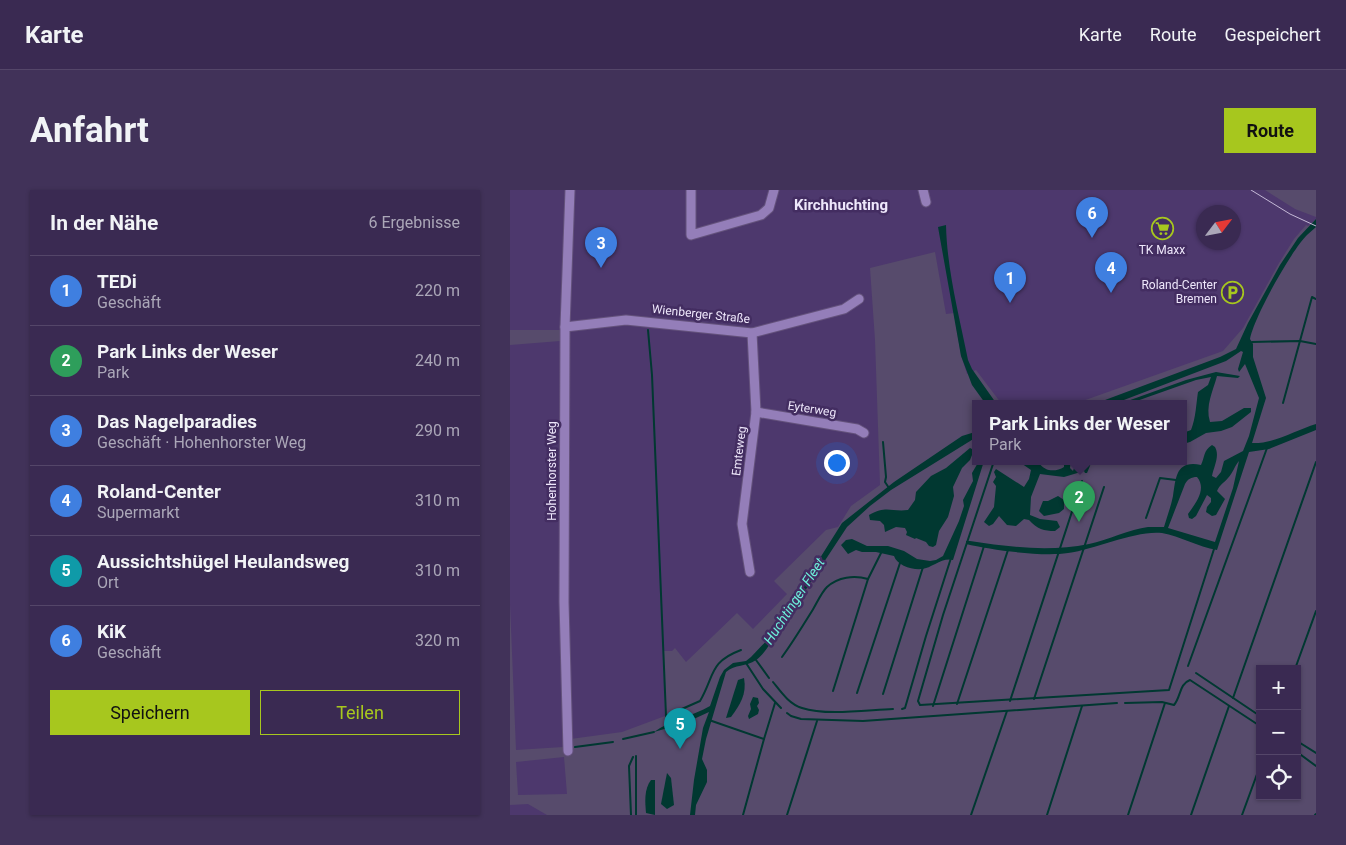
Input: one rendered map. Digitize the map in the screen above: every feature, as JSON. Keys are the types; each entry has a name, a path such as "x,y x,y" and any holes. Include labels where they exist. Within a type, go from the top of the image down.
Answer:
{"street":[{"name":"Hohenhorster Weg","path":"568,751 564,602 566,327 570,190"},
{"path":"691,190 691,235 761,215 770,208 774,190"},
{"path":"923,190 926,202"},
{"name":"Wienberger Straße","path":"566,327 636,320 752,333 844,309 858,299"},
{"name":"Emteweg","path":"750,572 742,524 756,412 752,333"},
{"name":"Eyterweg","path":"756,412 857,429 864,433"}],"shaded area":[{"path":"1265,190 1316,190 1316,217 1295,209"},
{"path":"1316,219 1316,815 547,815 528,804 510,805 510,604 516,750 563,747 563,740 622,732 665,716 663,651 672,651 675,648 686,662 737,613 753,629 787,594 774,581 826,530 838,527 851,506 880,485 875,340 870,268 935,252 946,314 954,313 961,355 967,374 976,370 999,400 972,400 972,465 1187,465 1187,400 1085,400 1223,351 1243,328 1294,239 1306,225 1308,226","holes":["564,757 567,794 518,795 516,762"]},
{"path":"510,330 560,330 560,341 510,345"}],"water":[{"path":"1316,219 1316,227 1300,243 1274,285 1258,316 1250,339 1253,344 1253,357 1266,398 1252,443 1277,439 1316,424 1316,430 1269,449 1249,452 1217,550 1162,533 1140,534 1079,551 1057,554 1017,552 966,544 966,541 970,541 1014,547 1059,548 1089,544 1141,528 1164,527 1177,477 1182,468 1186,465 1201,465 1206,452 1212,445 1215,447 1217,454 1212,476 1216,478 1221,472 1224,461 1243,451 1259,398 1245,364 1239,372 1238,369 1243,352 1241,351 1226,361 1124,400 1105,400 1220,357 1236,349 1280,265 1298,238","holes":["1239,461 1233,488 1215,542 1168,528 1185,484 1193,477 1197,477 1200,482 1201,491 1188,514 1189,518 1192,519 1196,516 1207,495 1211,498 1211,502 1206,512 1212,516 1216,515 1225,499 1217,491 1230,476"]},
{"path":"946,225 951,276 968,360 972,369 994,400 983,400 972,385 961,356 938,227"},
{"path":"1216,372 1240,376 1238,378 1217,376 1208,410 1210,422 1222,421 1244,408 1251,408 1251,412 1232,427 1206,433 1187,443 1187,432 1191,430 1195,416 1198,392 1208,385 1211,377 1196,380 1139,400 1130,400 1186,380"},
{"name":"Huchtinger Fleet","path":"972,433 972,440 891,490 847,527 759,658 748,664 729,669 726,672 702,759 707,770 707,782 696,805 695,815 690,815 703,728 709,712 685,723 654,732 710,706 724,670 733,663 746,661 771,636 842,523 894,482 962,436"},
{"path":"970,448 972,449 970,460 962,468 953,487 954,496 948,517 939,531 936,545 933,547 929,546 926,542 906,535 905,528 896,527 885,532 884,525 880,521 870,520 869,515 880,510 908,510 915,500 916,492 931,476 946,468"},
{"path":"977,465 983,465 953,560 941,561 922,569 913,569 898,562 894,556 856,550 848,554 841,545 846,540 852,539 867,546 888,546 904,551 917,559 936,560 943,556 959,521 964,506 963,500 973,481 972,473"},
{"path":"1024,465 1040,465 1047,470 1058,470 1064,467 1064,465 1070,465 1070,468 1073,471 1074,468 1084,469 1086,465 1090,465 1087,473 1084,471 1064,477 1040,474 1031,497 1030,515 1040,519 1057,521 1060,527 1055,531 1047,531 1024,519 1016,526 1007,525 999,516 989,526 984,522 994,507 996,486 993,482 996,477 994,472 996,469 1024,487 1029,479 1031,470"},
{"path":"1058,496 1064,500 1064,509 1059,513 1044,516 1039,511 1043,501 1048,501"},
{"path":"744,678 745,684 742,699 731,717 726,718 738,680"},
{"path":"753,697 758,698 759,703 757,706 759,710 758,714 749,719 750,704"},
{"path":"667,773 671,778 674,805 667,809 661,804"},
{"path":"651,780 655,780 655,815 646,813 646,791"}],"waterway":[{"path":"1283,403 1312,297 1316,299"},
{"path":"648,330 652,375 666,716 700,701 718,665 723,659 741,650"},
{"path":"1252,342 1300,341 1316,344"},
{"path":"883,442 885,482 889,488"},
{"path":"1188,666 1267,448"},
{"path":"1233,698 1316,462"},
{"path":"993,465 943,615 918,701 920,705 1169,690 1214,549"},
{"path":"1146,518 1160,478 1176,480"},
{"path":"1010,701 1082,481"},
{"path":"1034,699 1104,487"},
{"path":"933,706 984,546"},
{"path":"957,704 1008,550"},
{"path":"833,691 868,579 882,551"},
{"path":"902,709 905,708 951,558"},
{"path":"857,693 900,563"},
{"path":"883,694 923,567"},
{"path":"782,657 827,587 836,581 846,578 868,579"},
{"path":"1296,665 1316,611"},
{"path":"756,660 769,678"},
{"path":"746,663 763,689 781,708"},
{"path":"1196,673 1256,713"},
{"path":"1125,703 1162,702 1174,705 1184,684 1190,680 1256,723"},
{"path":"773,682 793,704 802,708 823,712 893,709"},
{"path":"764,739 775,703"},
{"path":"787,713 801,719 863,721 1117,703"},
{"path":"1128,815 1165,703"},
{"path":"1047,815 1082,706"},
{"path":"1191,815 1229,706"},
{"path":"971,815 1007,711"},
{"path":"709,720 764,739 743,815"},
{"path":"787,815 817,721"},
{"path":"623,739 654,732"},
{"path":"575,747 613,742"},
{"path":"1301,744 1316,753"},
{"path":"1301,755 1316,766"},
{"path":"636,756 636,815"},
{"path":"631,815 629,766 633,757"},
{"path":"1242,815 1256,777"}],"tram line":[{"path":"1251,190 1290,214 1316,226"}],"place":[{"name":"TK Maxx","path":"1162,229"},
{"name":"KiK","path":"1092,238"},
{"name":"Das Nagelparadies","path":"601,268"},
{"name":"Roland-Center Bremen","path":"1233,292"},
{"name":"Roland-Center","path":"1111,293"},
{"name":"TEDi","path":"1010,303"},
{"name":"Park Links der Weser","path":"1079,522"},
{"name":"Aussichtshügel Heulandsweg","path":"680,749"}],"district":[{"name":"Kirchhuchting","path":"841,205"}]}
